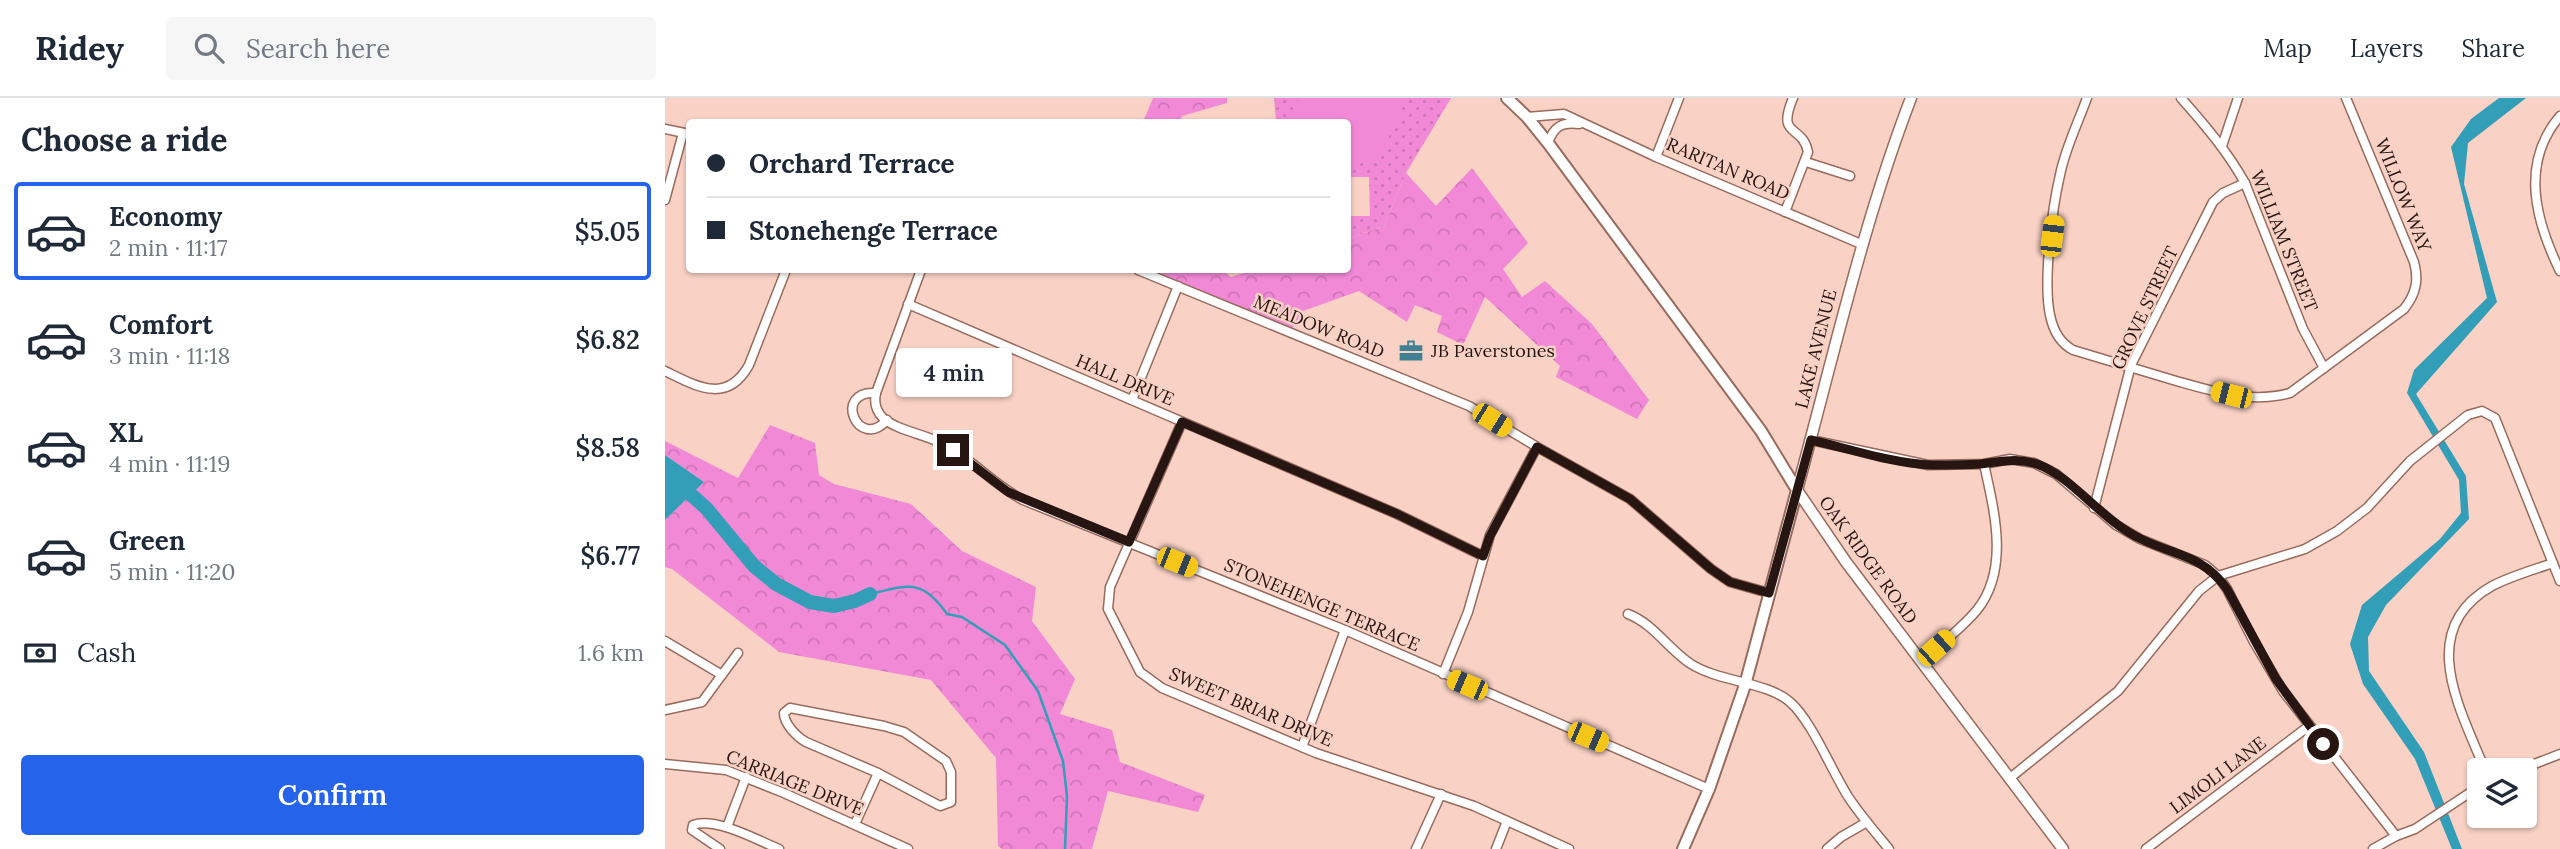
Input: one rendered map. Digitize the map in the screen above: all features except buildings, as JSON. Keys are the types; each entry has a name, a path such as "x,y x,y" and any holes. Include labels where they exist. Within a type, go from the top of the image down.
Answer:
{"main road":[{"path":"1507,98 1527,117"},
{"name":"OAK RIDGE ROAD","path":"1527,117 1761,431 1797,491"},
{"name":"LAKE AVENUE","path":"1683,849 1709,789 1745,685 1797,491"}],"street":[{"path":"1656,157 1679,98"},
{"path":"1785,212 1808,152 1806,143 1789,129 1787,120 1794,98"},
{"name":"LAKE AVENUE","path":"1797,491 1879,181 1911,98"},
{"path":"2087,98 2060,175 2047,295 2050,318 2057,335 2065,345 2131,368 2231,395 2272,398 2290,393 2324,368"},
{"name":"WILLIAM STREET","path":"2181,98 2222,146 2245,183 2303,328 2324,368"},
{"path":"2222,146 2238,98"},
{"name":"WILLOW WAY","path":"2324,368 2397,315 2414,294 2417,280 2414,262 2346,98"},
{"name":"RARITAN ROAD","path":"1527,117 1564,114 1656,157 1861,244"},
{"path":"2560,116 2539,150 2534,182 2538,214 2560,271"},
{"path":"1548,143 1557,126 1566,123 1582,124"},
{"path":"665,129 686,133 665,200"},
{"path":"1806,162 1850,176"},
{"name":"GROVE STREET","path":"2094,508 2131,368 2213,202 2223,193 2245,183"},
{"path":"665,371 710,390 726,387 740,379 749,365 785,273"},
{"path":"876,393 867,393 857,398 852,408 854,420 863,428 878,428 887,421 878,412 876,393 920,273"},
{"name":"MEADOW ROAD","path":"1146,273 1451,396 1630,499 1711,569 1730,582 1769,593"},
{"path":"1132,400 1178,286"},
{"name":"HALL DRIVE","path":"908,304 1397,514 1483,556"},
{"path":"2010,778 2118,691 2199,591 2218,576 2305,550 2337,531 2367,508 2395,475 2468,415 2477,411 2487,412 2495,418 2560,581"},
{"name":"STONEHENGE TERRACE","path":"887,421 942,443 1016,496 1345,630 1709,789"},
{"name":"SWEET BRIAR DRIVE","path":"1182,422 1109,587 1108,608 1140,672 1162,688 1302,747 1441,794 1563,848"},
{"path":"1811,440 1928,465 1984,464 2010,459 2042,466 2056,474 2116,525 2140,539 2205,565 2218,576 2227,589 2268,667 2308,726 2396,836"},
{"path":"1443,674 1468,612 1490,536 1537,447"},
{"path":"1921,661 1978,608 1994,578 1996,537 1984,464"},
{"name":"OAK RIDGE ROAD","path":"1797,491 1842,556 2063,849"},
{"path":"2480,758 2449,678 2448,660 2453,633 2466,609 2485,590 2553,563"},
{"path":"1628,614 1640,619 1694,666 1778,694 1791,703 1804,720 1849,798 1889,849"},
{"path":"1302,747 1345,630"},
{"path":"665,641 722,675"},
{"path":"665,710 702,702 738,653"},
{"path":"795,708 904,732 946,761 951,772 951,802 940,806 878,773 800,738 785,720 786,710 795,708"},
{"name":"LIMOLI LANE","path":"2147,849 2308,726"},
{"path":"2537,763 2560,754"},
{"name":"CARRIAGE DRIVE","path":"665,764 709,766 746,777 908,849"},
{"path":"855,824 878,773"},
{"path":"727,827 746,777"},
{"path":"1416,849 1441,794"},
{"path":"2373,849 2396,836 2415,830 2467,794"},
{"path":"1496,849 1507,821"},
{"path":"720,849 695,833 692,830 693,825 699,822 727,827 779,849"},
{"path":"1827,849 1841,837 1867,822"}],"green space":[{"path":"1153,98 1227,98 1227,103 1182,116 1180,119 1144,119"},
{"path":"1274,98 1451,98 1406,173 1384,226 1351,238 1351,216 1370,216 1369,177 1351,177 1351,119 1276,119"},
{"path":"1299,98 1407,98 1380,151 1369,160 1351,157 1351,119 1289,119"},
{"path":"1472,168 1528,243 1503,269 1522,297 1545,281 1592,324 1649,400 1637,419 1556,377 1560,366 1485,297 1463,345 1437,332 1442,316 1415,305 1407,322 1359,291 1303,311 1290,332 1149,273 1226,273 1231,277 1244,273 1351,273 1351,238 1384,226 1406,173 1436,206"},
{"path":"770,425 815,443 819,475 834,484 911,504 962,551 1036,587 1032,621 1075,679 1060,714 1112,730 1120,762 1205,795 1198,812 1108,791 1092,849 1002,849 998,846 996,758 931,680 779,652 672,569 665,567 665,520 704,482 665,455 665,441 738,478"}],"water":[{"path":"2499,98 2526,98 2468,143 2464,184 2497,302 2416,394 2466,476 2469,519 2386,605 2368,637 2369,671 2424,752 2462,849 2452,849 2415,759 2363,684 2350,644 2362,605 2440,539 2461,513 2459,480 2407,393 2414,370 2487,298 2451,147 2471,119"},
{"path":"665,455 704,482 665,520"}],"waterway":[{"path":"665,471 707,509 754,566 776,584 810,602 834,606 870,594"},
{"path":"870,594 904,587 922,589 930,594 947,614 962,617 1005,645 1038,691 1063,761 1067,796 1065,849"}],"place":[{"name":"JB Paverstones","path":"1411,351"}],"route":[{"path":"953,450 1008,492 1023,500 1129,542 1182,422 1397,514 1483,556 1490,536 1537,447 1630,499 1711,569 1730,582 1769,593 1811,440 1928,465 1984,464 2010,459 2026,461 2056,474 2116,525 2140,539 2205,565 2218,576 2283,691 2323,744"}]}
